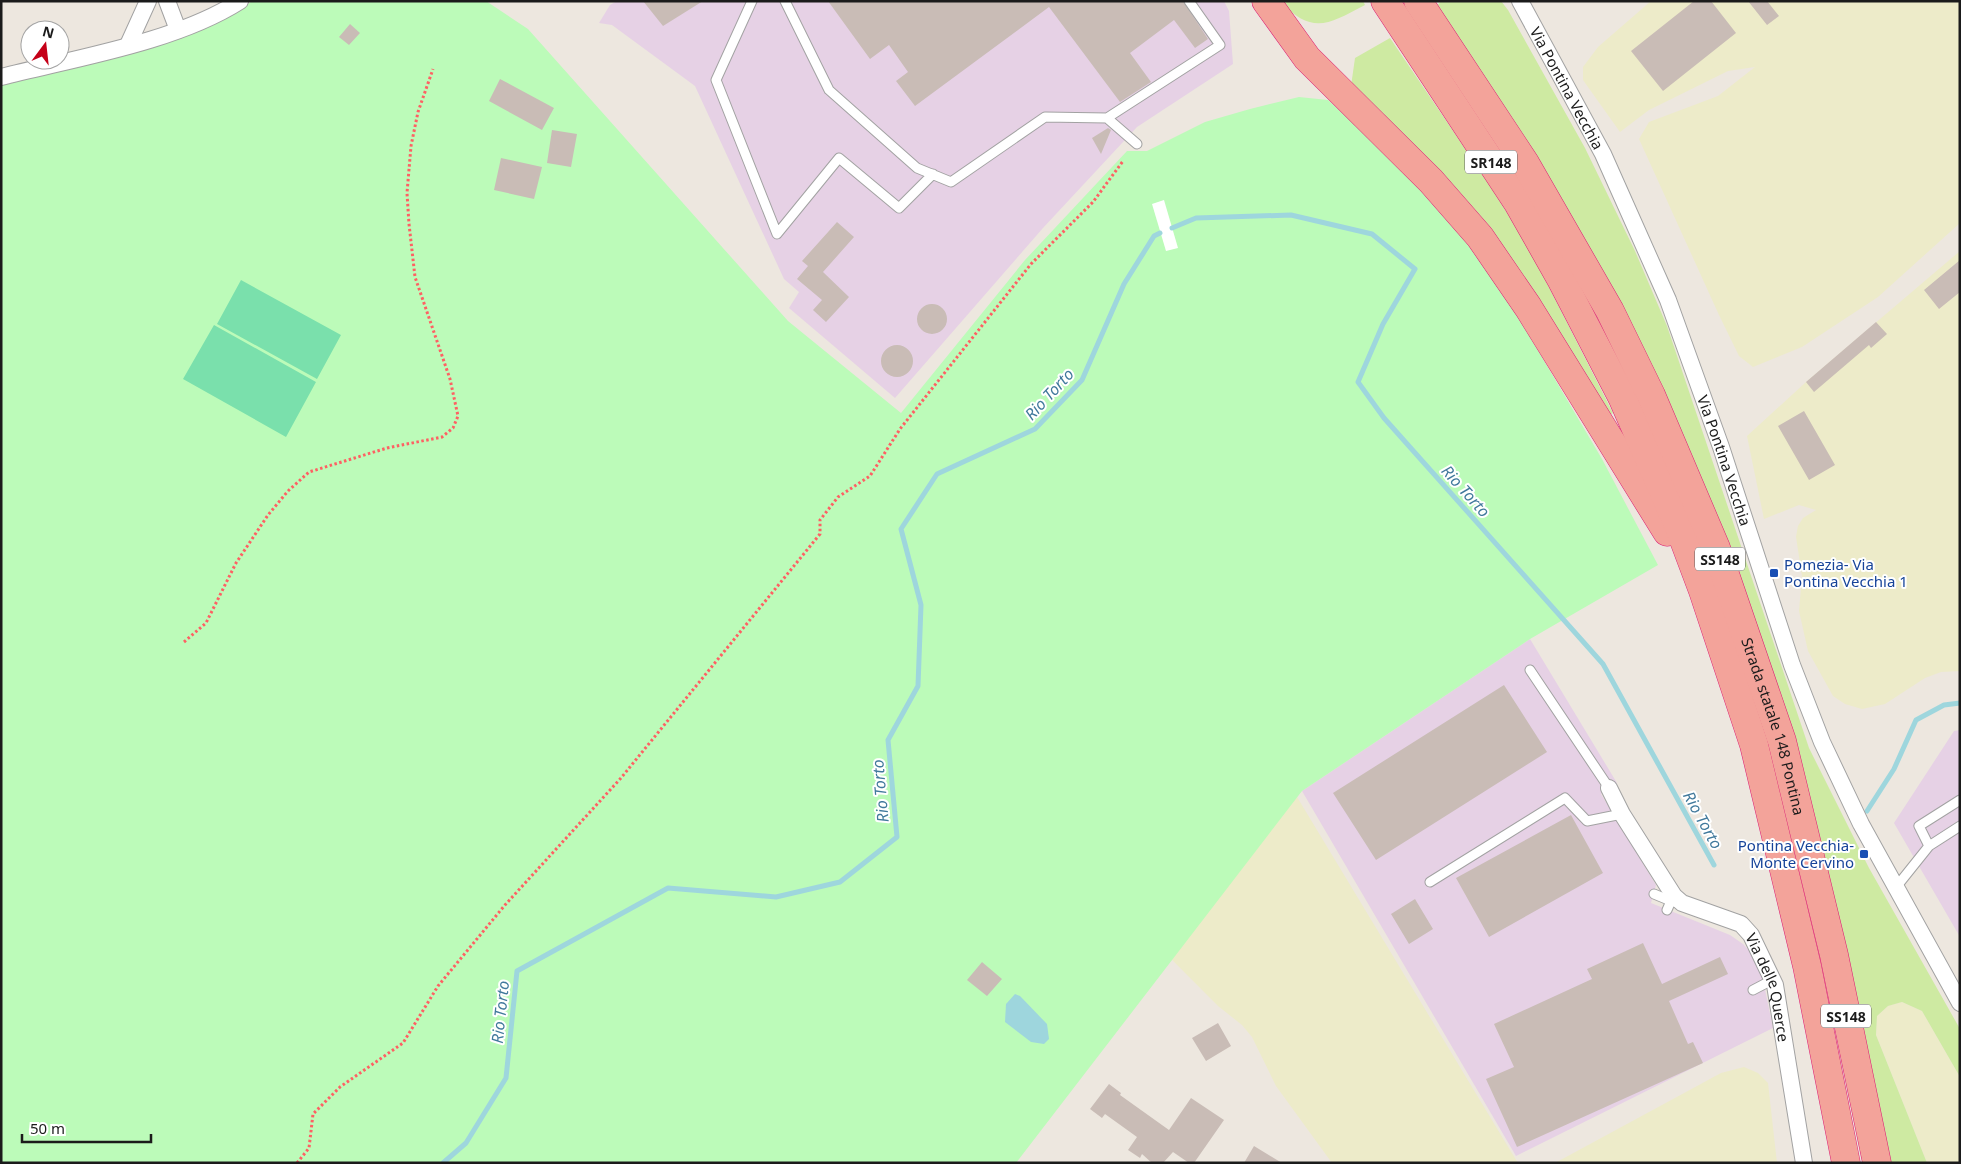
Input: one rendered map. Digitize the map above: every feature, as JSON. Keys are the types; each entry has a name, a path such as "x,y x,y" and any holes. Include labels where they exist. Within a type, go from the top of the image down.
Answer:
{"highway":[{"path":"1266,1 1307,58 1431,181 1458,210 1490,250 1528,307 1703,591"},
{"name":"SR148","path":"1385,1 1518,203 1588,328"},
{"name":"SR148","path":"1418,1 1521,155 1610,310"},
{"name":"Strada statale 148 Pontina","path":"1610,310 1655,403 1716,548 1782,741 1834,955 1877,1163"},
{"name":"Strada statale 148 Pontina","path":"1588,328 1654,467 1703,591 1754,745 1807,966 1846,1163"}],"street":[{"path":"128,44 148,1"},
{"path":"167,1 178,30"},
{"path":"1,77 178,30 240,1"},
{"name":"Via Pontina Vecchia","path":"1520,1 1592,131 1646,246 1690,357 1809,710 1850,802 1960,1003"},
{"path":"1609,788 1622,814 1674,896 1674,905"},
{"name":"Via delle Querce","path":"1674,905 1741,924 1751,935 1774,979 1804,1163"}],"lane":[{"path":"752,1 716,80 777,234 839,158 899,208 933,174"},
{"path":"785,1 829,90 917,168 951,182 1045,117 1107,118 1220,45 1189,1"},
{"path":"1107,118 1137,144"},
{"path":"1530,670 1609,788"},
{"path":"1430,882 1565,798 1587,821 1622,814"},
{"path":"1928,846 1919,826 1960,800"},
{"path":"1897,886 1928,846 1960,826"},
{"path":"1654,894 1674,905"},
{"path":"1753,990 1774,979"}],"path":[{"path":"184,642 206,623 242,555 288,491 309,472 387,448 442,436 453,428 458,416 450,379 415,277 407,193 411,146 418,112 433,69"},
{"path":"297,1163 309,1148 313,1114 340,1087 403,1043 438,986 505,905 621,778 820,534 820,520 838,497 870,476 900,429 1031,264 1093,202 1123,161"}],"shaded area":[{"path":"617,1 1224,1 1229,11 1233,64 1137,127 1043,228 895,398 789,308 799,292 784,279 695,86 612,25 599,23 610,5"},
{"path":"1651,1 1960,1 1960,223 1878,297 1802,347 1753,367 1739,356 1639,139 1649,122 1718,96 1755,67 1728,71 1649,110 1620,132 1583,80 1583,67 1598,47"},
{"path":"1960,251 1960,671 1941,672 1925,678 1885,704 1862,709 1845,704 1833,696 1808,651 1799,611 1802,576 1796,537 1798,526 1803,518 1816,510 1799,505 1764,519 1747,436 1806,382"},
{"path":"1069,419 1518,1163 1332,1163 1276,1086 1252,1037 1242,1025 1218,1006 924,711"},
{"path":"1530,639 1617,783 1601,794 1656,885 1651,903 1730,935 1743,944 1755,957 1761,970 1773,1028 1516,1156 1302,791"},
{"path":"1960,730 1960,937 1894,823 1954,731"},
{"path":"1902,1002 1922,1011 1960,1077 1960,1163 1927,1163 1876,1035 1877,1016 1888,1006"},
{"path":"1744,1067 1758,1073 1768,1083 1777,1163 1555,1163 1721,1073"}],"green space":[{"path":"252,1 486,1 528,29 788,321 901,413 1025,260 1127,151 1147,151 1205,122 1250,109 1299,97 1328,100 1395,161 1490,269 1602,459 1658,565 1530,639 1302,791 1016,1163 1,1163 1,84 58,70 70,70 70,67 163,44 238,12"},
{"path":"1279,1 1363,1 1365,5 1340,18 1320,23 1301,19"},
{"path":"1441,1 1501,1 1508,10 1585,148 1635,251 1667,326 1809,748 1869,868 1960,1029 1960,1077 1922,1011 1902,1002 1888,1006 1877,1016 1876,1035 1927,1163 1881,1163 1731,571 1436,7"},
{"path":"1390,38 1487,181 1528,246 1613,413 1602,419 1477,213 1454,186 1351,86 1355,58"},
{"path":"241,280 341,335 317,379 217,324"},
{"path":"214,325 316,382 286,437 183,379"}],"water":[{"path":"1015,994 1020,996 1047,1024 1049,1039 1044,1044 1031,1042 1005,1022 1006,1004"}],"pier":[{"path":"1164,200 1178,248 1166,251 1152,204"}],"building":[{"path":"643,1 703,1 663,26"},
{"path":"828,1 1183,1 1208,39 1195,48 1174,20 1130,53 1151,82 1120,102 1049,7 915,106 896,81 908,72 889,45 870,59"},
{"path":"1694,1 1711,1 1736,33 1663,91 1631,51"},
{"path":"1748,1 1767,1 1779,16 1767,25"},
{"path":"350,24 360,33 349,45 339,37"},
{"path":"500,79 554,108 542,130 489,101"},
{"path":"1108,128 1111,130 1101,154 1092,138"},
{"path":"552,130 577,134 571,167 547,163"},
{"path":"501,158 542,167 534,199 494,190"},
{"path":"837,222 854,237 823,272 849,297 826,322 813,310 822,300 797,279 808,266 802,261"},
{"path":"1960,260 1960,292 1939,309 1924,290"},
{"path":"932,304 943,308 947,319 943,330 932,334 921,330 917,319 921,308"},
{"path":"1876,322 1887,334 1871,348 1869,345 1814,392 1806,382"},
{"path":"897,345 908,350 913,361 908,372 897,377 886,372 881,361 886,350"},
{"path":"1804,411 1835,465 1809,480 1778,426"},
{"path":"1504,685 1547,752 1376,860 1333,793"},
{"path":"1571,815 1603,873 1489,937 1456,878"},
{"path":"1415,899 1433,929 1409,944 1391,914"},
{"path":"1643,943 1662,984 1720,957 1728,974 1669,1001 1688,1044 1693,1042 1703,1063 1517,1147 1486,1079 1514,1067 1494,1024 1592,979 1587,969"},
{"path":"982,962 1002,979 987,996 967,980"},
{"path":"1218,1023 1231,1046 1206,1061 1192,1038"},
{"path":"1109,1084 1121,1093 1120,1095 1169,1130 1191,1098 1224,1120 1194,1163 1189,1163 1173,1152 1163,1163 1152,1163 1142,1154 1140,1158 1128,1150 1137,1137 1105,1114 1102,1118 1090,1109"},
{"path":"1254,1146 1282,1163 1244,1163"}],"waterway":[{"name":"Rio Torto","path":"1172,228 1196,218 1291,215 1372,234 1415,269 1383,324 1358,382 1384,418 1603,664 1714,865"},
{"name":"Rio Torto","path":"443,1163 466,1143 506,1078 517,971 668,888 776,897 840,882 897,837 888,740 918,686 921,605 901,529 937,474 1035,429 1082,380 1124,284 1154,236 1160,233"},
{"name":"Rio Torto","path":"1867,811 1894,769 1916,720 1944,705 1960,703"}],"place":[{"name":"Pomezia- Via Pontina Vecchia 1","path":"1774,573"},
{"name":"Pontina Vecchia- Monte Cervino","path":"1864,854"}]}
